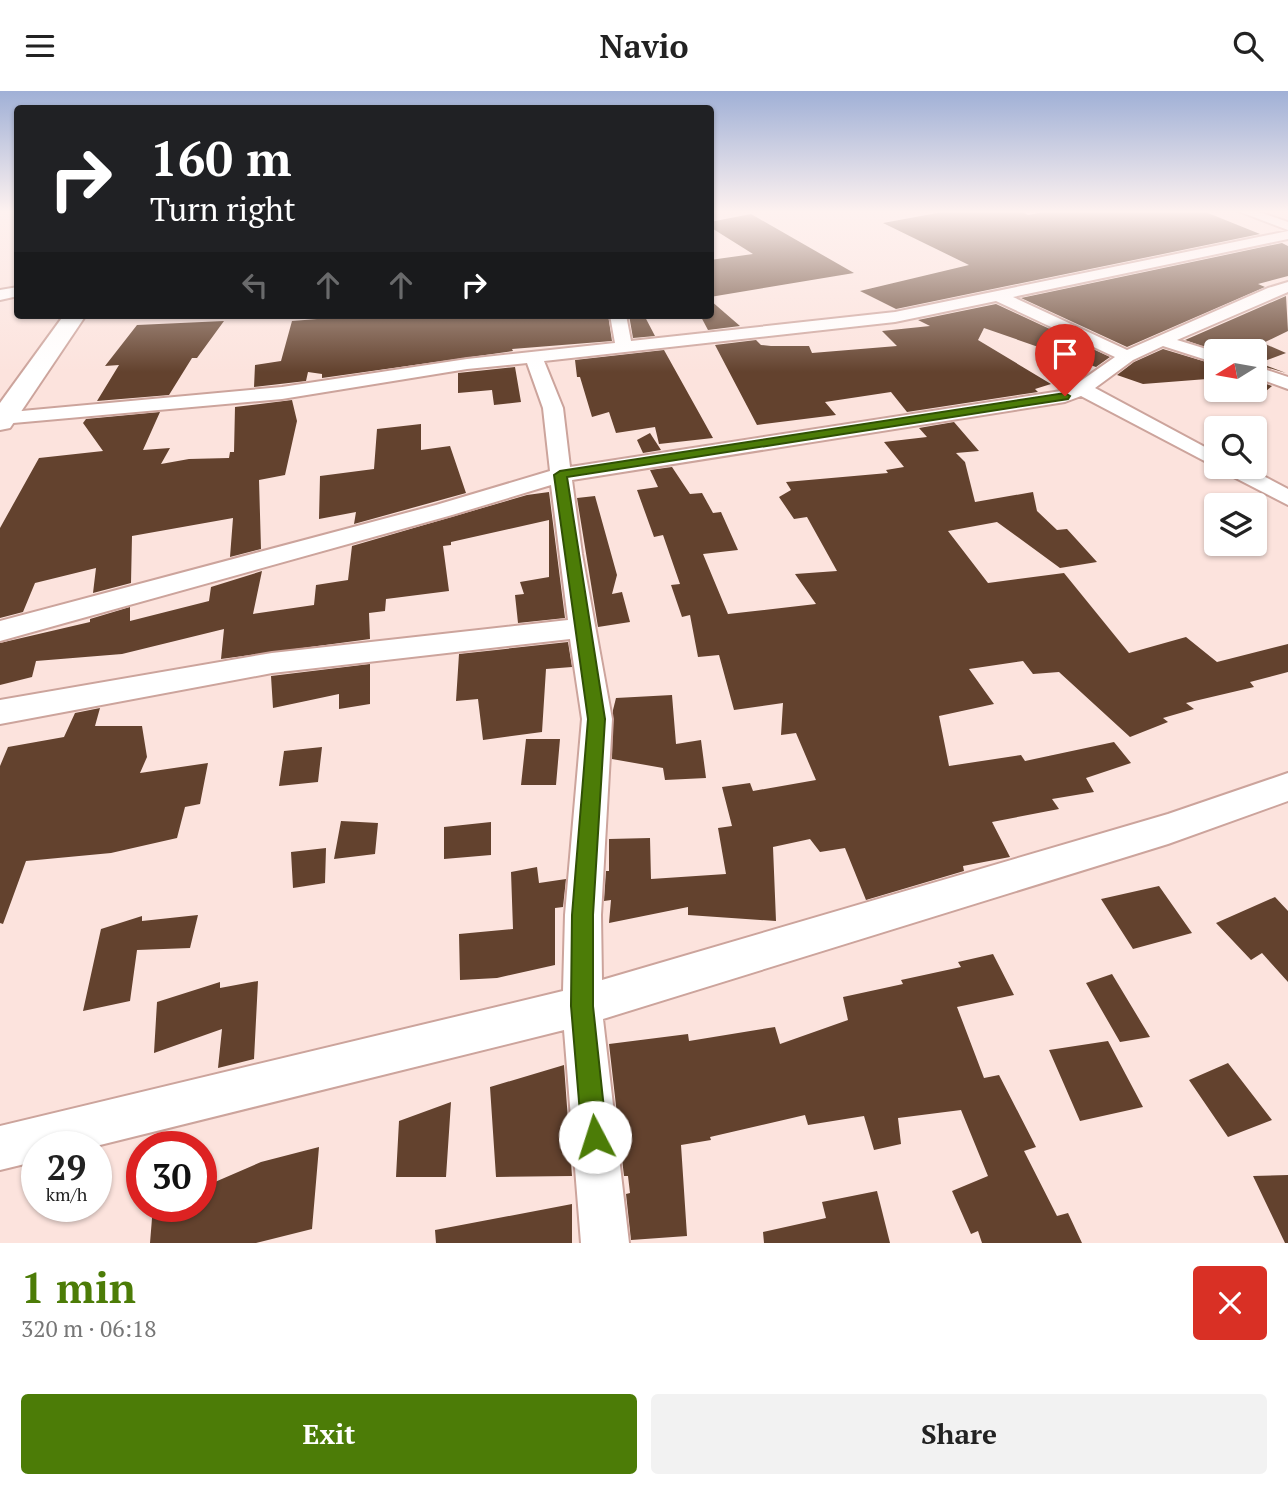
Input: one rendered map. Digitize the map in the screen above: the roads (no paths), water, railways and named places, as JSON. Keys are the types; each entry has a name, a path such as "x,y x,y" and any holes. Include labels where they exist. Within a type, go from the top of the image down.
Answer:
{"main road":[{"path":"1,420 72,319"}],"street":[{"path":"1,420 282,393 467,364 895,317 1147,265"},
{"path":"0,631 444,510 560,475 1065,396 1082,389 1127,356 1273,291 1288,287"},
{"path":"999,296 1127,356"},
{"path":"619,319 624,348"},
{"path":"1163,341 1204,354"},
{"path":"534,357 553,408 560,475 597,719 583,915 582,1006 605,1243"},
{"path":"1267,375 1288,383"},
{"path":"1082,389 1204,455"},
{"path":"1252,479 1288,498"},
{"path":"0,712 272,663 582,628"},
{"path":"0,1148 582,1006 1168,829 1288,787"}]}
